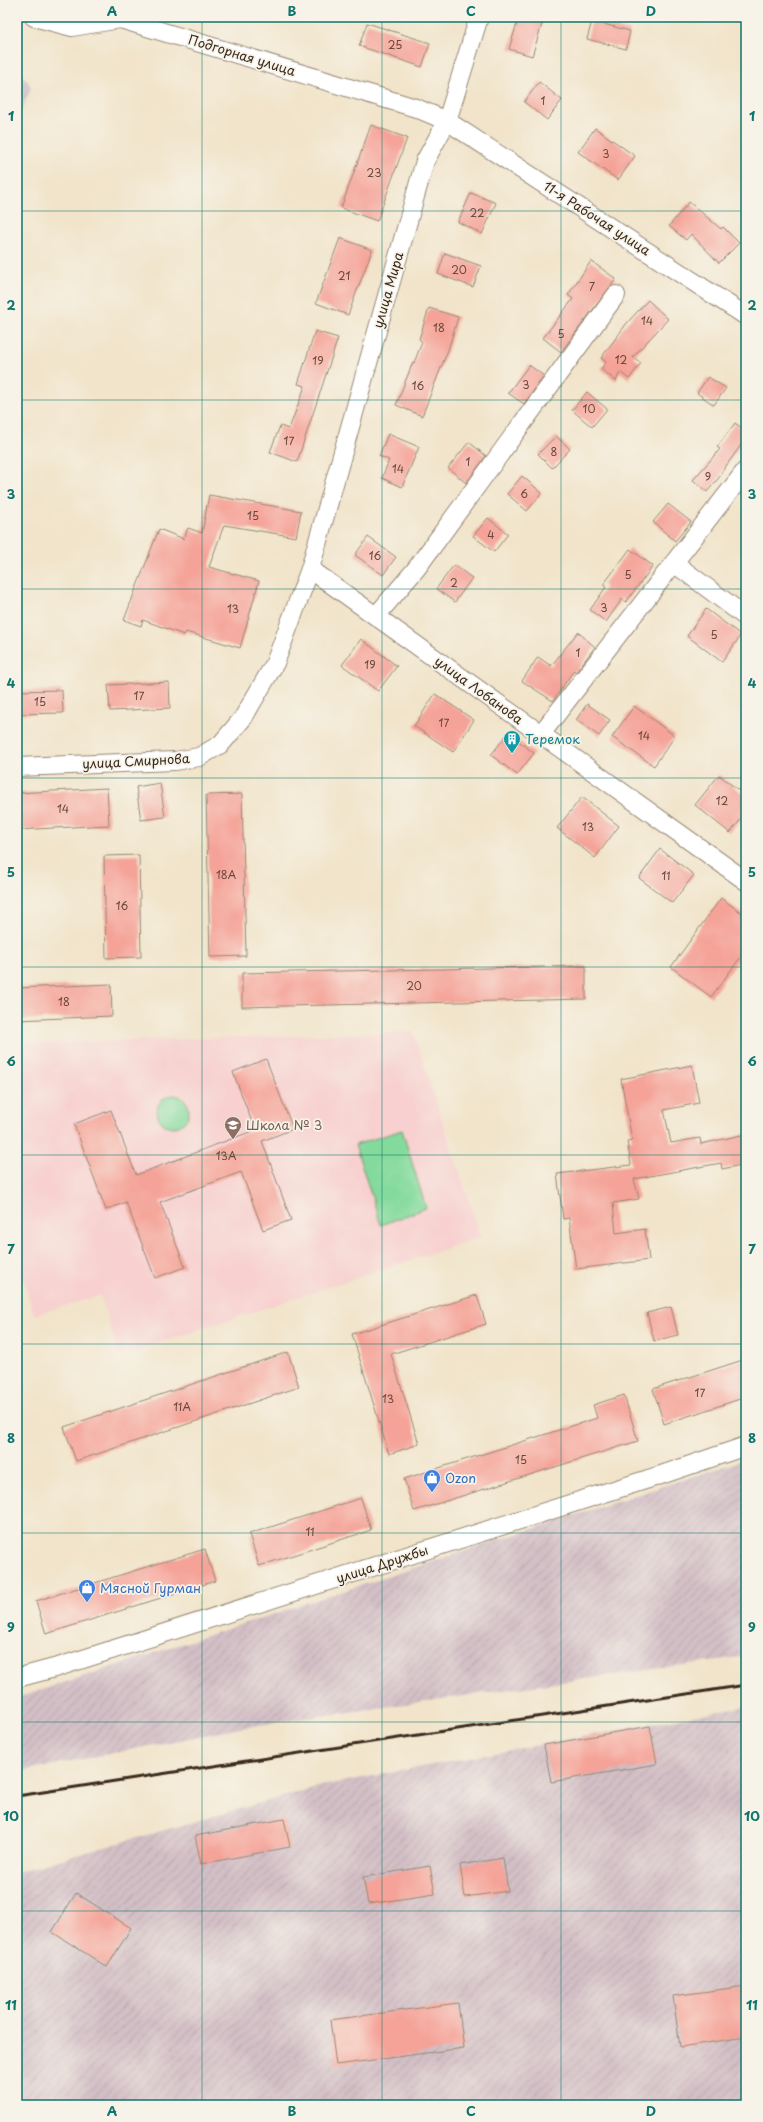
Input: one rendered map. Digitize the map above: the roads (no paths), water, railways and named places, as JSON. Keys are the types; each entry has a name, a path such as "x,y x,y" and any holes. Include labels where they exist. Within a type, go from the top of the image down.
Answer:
{"street":[{"name":"Подгорная улица","path":"34,17 72,27 121,18 416,108 447,121"},
{"name":"улица Мира","path":"310,569 425,161 447,121 479,17"},
{"name":"11-я Рабочая улица","path":"447,121 746,316"},
{"path":"376,616 416,570 616,295"},
{"path":"541,734 746,470"},
{"path":"674,563 746,618"},
{"name":"улица Лобанова","path":"310,569 746,882"},
{"name":"улица Смирнова","path":"17,767 175,761 199,757 221,744 244,718 275,663 310,569"},
{"name":"улица Дружбы","path":"17,1678 66,1664 654,1478 746,1446"}],"railway":[{"path":"17,1796 746,1685"}],"place":[{"name":"Теремок","path":"512,754"},
{"name":"Школа № 3","path":"233,1140"},
{"name":"Ozon","path":"432,1493"},
{"name":"Мясной Гурман","path":"87,1603"}]}
